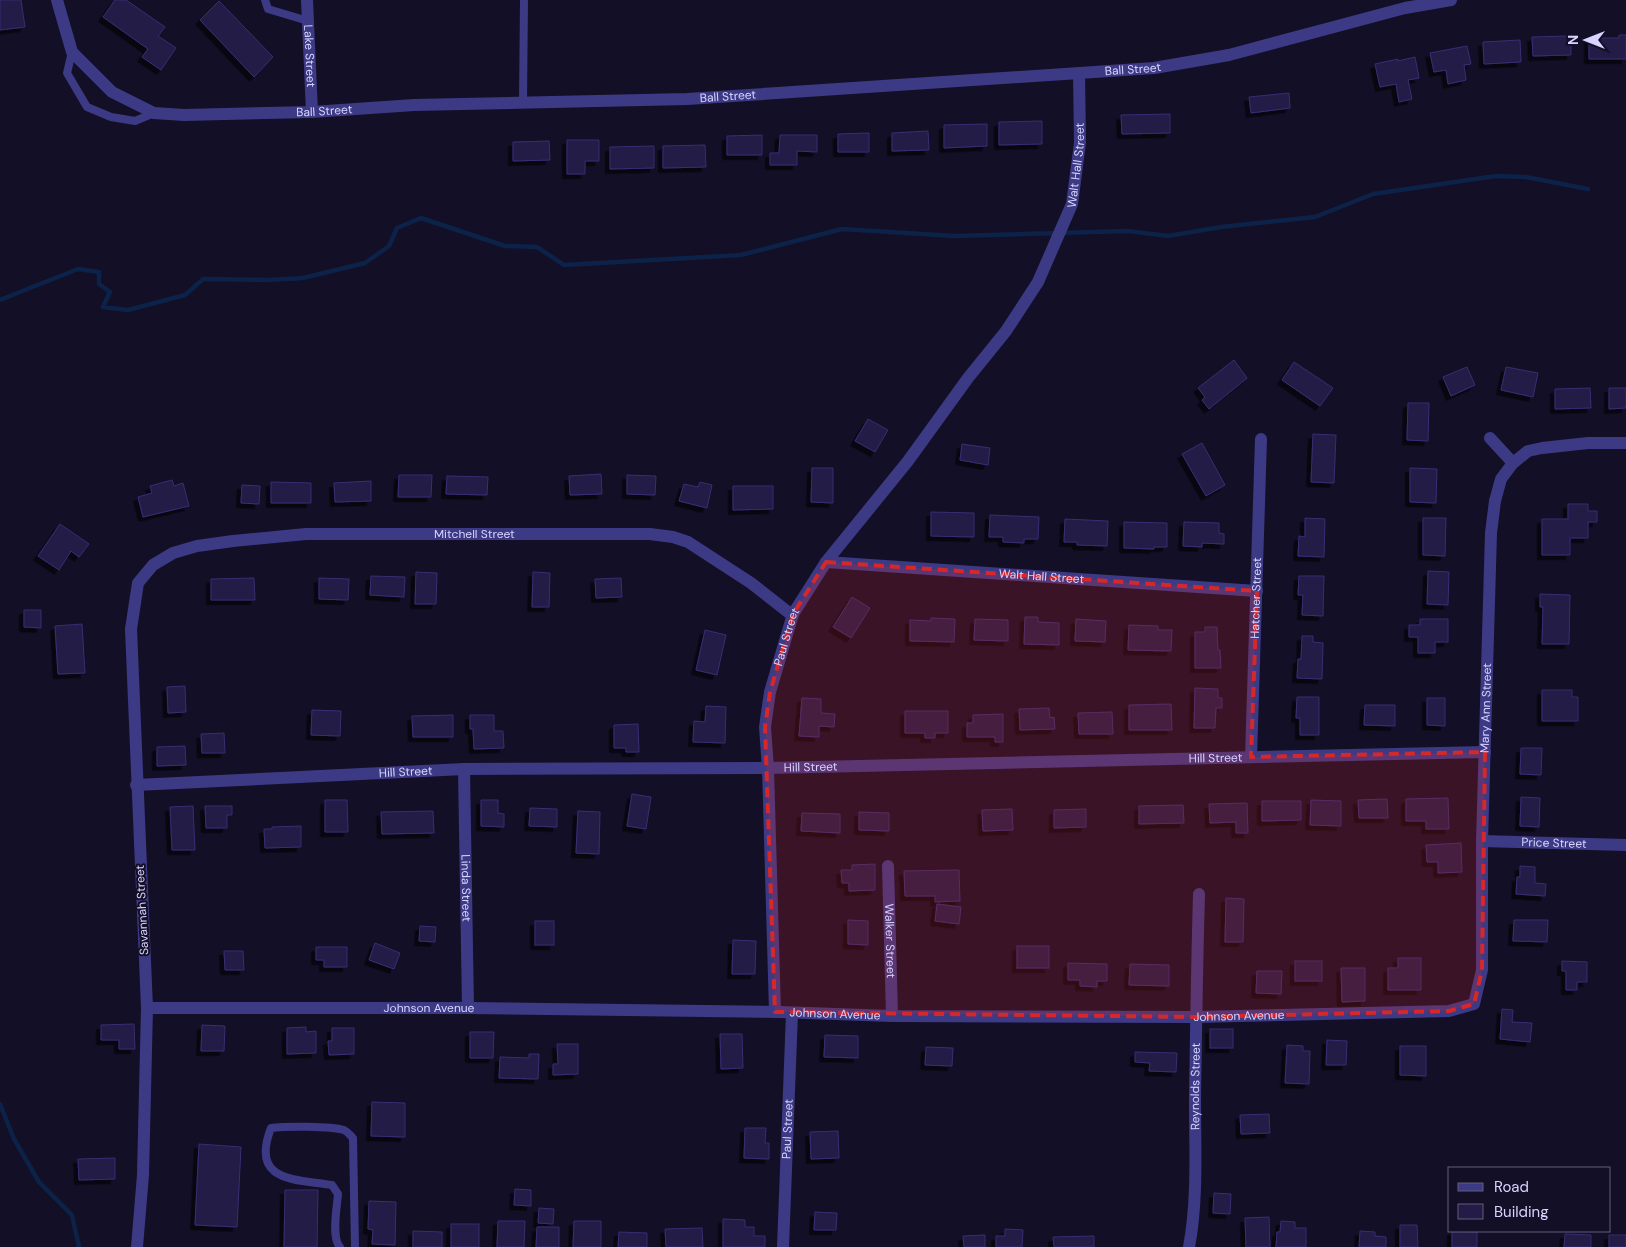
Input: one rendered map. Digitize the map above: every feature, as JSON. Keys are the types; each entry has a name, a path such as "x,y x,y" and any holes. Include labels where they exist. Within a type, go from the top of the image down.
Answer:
{"street":[{"name":"Ball Street","path":"57,0 72,52 112,92 154,113 184,115 312,112 414,105 687,99 1154,68 1229,55 1405,8 1451,0"},
{"name":"Lake Street","path":"307,0 312,112"},
{"name":"Walt Hall Street","path":"1006,331 1038,282 1072,204 1080,143 1079,74"},
{"name":"Paul Street","path":"775,1012 768,768 765,727 770,692 792,614 826,562 908,460 968,378 1006,331"},
{"path":"1490,438 1513,463"},
{"name":"Hatcher Street","path":"1251,757 1261,439"},
{"name":"Mary Ann Street","path":"1482,958 1482,841 1492,525 1495,502 1502,479 1513,463 1528,451 1588,443 1626,443"},
{"name":"Mitchell Street","path":"144,576 153,566 173,553 197,546 233,540 306,534 650,534 673,537 688,542 751,583 792,614"},
{"name":"Walt Hall Street","path":"826,562 1257,591"},
{"name":"Savannah Street","path":"137,1247 143,1174 147,1008 136,785 131,629 138,582 144,576"},
{"name":"Hill Street","path":"136,785 464,769 768,768 1485,752"},
{"name":"Linda Street","path":"464,769 468,1008"},
{"name":"Price Street","path":"1482,841 1626,845"},
{"name":"Walker Street","path":"888,866 892,1016"},
{"name":"Reynolds Street","path":"1189,1247 1193,1229 1195,1193 1199,894"},
{"name":"Johnson Avenue","path":"147,1008 468,1008 775,1012 892,1016 1196,1017 1449,1011 1474,1004 1482,970 1482,958"},
{"name":"Paul Street","path":"783,1247 792,1013"}],"lane":[{"path":"265,0 268,10 308,20"},
{"path":"522,102 524,0"},
{"path":"72,52 67,73 87,107 111,117 135,121 154,113"},
{"path":"340,1247 337,1245 335,1237 338,1194 335,1188 332,1185 292,1180 275,1173 268,1165 266,1155 266,1140 271,1128 283,1126 337,1129 346,1131 353,1138 355,1247"}],"highlighted area":[{"path":"826,562 1257,591 1251,757 1485,752 1482,970 1474,1004 1449,1011 1196,1017 775,1012 765,727 770,692 793,614"}],"building":[{"path":"0,0 21,0 25,27 0,30"},
{"path":"115,0 126,0 165,27 158,36 176,48 161,70 142,57 148,49 103,17"},
{"path":"219,1 273,57 254,77 200,20"},
{"path":"1619,35 1626,35 1626,59 1589,59 1589,38 1619,38"},
{"path":"1571,36 1571,55 1533,56 1532,37"},
{"path":"1520,40 1521,62 1484,64 1483,42"},
{"path":"1467,46 1471,64 1464,65 1466,80 1448,84 1446,70 1434,72 1430,53"},
{"path":"1415,57 1419,78 1408,80 1412,99 1399,102 1396,84 1380,87 1375,64"},
{"path":"1289,93 1290,108 1251,113 1249,97"},
{"path":"1170,114 1170,133 1122,134 1121,115"},
{"path":"1042,121 1042,144 999,145 999,122"},
{"path":"987,124 987,146 944,148 944,125"},
{"path":"928,131 929,150 892,151 892,133"},
{"path":"869,133 869,152 838,152 838,134"},
{"path":"762,135 762,155 727,155 727,136"},
{"path":"780,135 817,135 817,152 797,151 797,165 770,165 770,153 779,153"},
{"path":"567,140 599,140 599,161 585,161 585,174 567,174"},
{"path":"549,141 550,160 513,161 513,142"},
{"path":"705,145 706,167 663,168 663,146"},
{"path":"654,146 654,168 610,169 610,147"},
{"path":"1234,360 1247,378 1209,409 1202,400 1205,397 1198,388"},
{"path":"1294,362 1333,388 1320,406 1282,380"},
{"path":"1467,367 1475,385 1451,396 1443,377"},
{"path":"1506,367 1538,373 1533,397 1501,390"},
{"path":"1590,388 1591,408 1555,409 1555,389"},
{"path":"1609,388 1626,388 1626,408 1609,409"},
{"path":"1408,403 1429,403 1428,441 1407,440"},
{"path":"868,419 888,430 875,452 855,441"},
{"path":"1313,434 1336,435 1334,483 1311,482"},
{"path":"1202,443 1225,485 1206,496 1182,454"},
{"path":"962,444 990,448 988,465 960,460"},
{"path":"812,468 833,468 833,503 811,502"},
{"path":"1410,468 1437,469 1436,503 1410,502"},
{"path":"601,474 602,494 570,495 569,476"},
{"path":"399,475 432,475 431,497 398,497"},
{"path":"627,475 656,476 655,495 627,494"},
{"path":"447,476 488,477 487,495 446,494"},
{"path":"172,480 174,486 183,483 189,506 143,517 138,497 152,493 150,486"},
{"path":"371,481 371,501 335,502 334,483"},
{"path":"271,482 311,483 311,503 271,503"},
{"path":"700,482 712,485 707,508 679,501 684,484 698,487"},
{"path":"242,485 260,486 259,504 241,503"},
{"path":"733,486 773,486 773,509 733,510"},
{"path":"1568,504 1588,504 1588,511 1597,511 1597,522 1588,522 1588,538 1570,538 1570,555 1542,555 1542,519 1568,519"},
{"path":"931,512 974,513 974,537 931,536"},
{"path":"990,515 1039,517 1038,539 1024,539 1024,543 1003,542 1003,537 989,537"},
{"path":"1305,518 1325,519 1324,557 1298,556 1299,536 1305,537"},
{"path":"1423,518 1446,518 1445,556 1423,555"},
{"path":"1065,519 1108,521 1107,546 1077,545 1077,542 1064,542"},
{"path":"1124,522 1167,523 1167,547 1154,547 1154,549 1124,548"},
{"path":"1184,522 1219,523 1219,533 1224,534 1224,544 1202,543 1202,547 1183,546"},
{"path":"60,524 89,544 79,557 71,551 59,570 38,556"},
{"path":"1428,571 1449,572 1448,605 1427,604"},
{"path":"416,572 437,573 436,604 415,604"},
{"path":"533,572 550,573 549,607 532,607"},
{"path":"371,576 405,577 404,597 370,595"},
{"path":"1299,576 1324,576 1323,616 1302,615 1303,595 1298,595"},
{"path":"254,578 255,600 211,600 211,579"},
{"path":"319,578 349,579 348,600 319,599"},
{"path":"621,578 622,597 596,598 595,579"},
{"path":"1540,594 1570,595 1569,644 1542,644 1543,607 1540,607"},
{"path":"852,597 870,608 851,638 833,627"},
{"path":"24,610 41,610 41,628 24,627"},
{"path":"1025,617 1038,617 1038,622 1059,623 1059,645 1024,644"},
{"path":"931,618 955,619 954,642 910,641 910,620 931,621"},
{"path":"975,619 1008,620 1008,641 974,640"},
{"path":"1076,619 1106,621 1105,642 1075,641"},
{"path":"1420,619 1448,619 1448,642 1435,642 1435,653 1418,653 1418,637 1409,637 1409,625 1420,625"},
{"path":"82,624 85,673 58,674 55,626"},
{"path":"1129,625 1158,626 1158,630 1172,630 1171,651 1128,650"},
{"path":"1205,627 1217,627 1221,668 1195,668 1195,632 1205,632"},
{"path":"705,630 726,635 717,675 696,670"},
{"path":"1302,636 1313,636 1313,642 1323,643 1322,679 1297,678 1298,659 1301,659"},
{"path":"185,686 186,712 168,713 167,687"},
{"path":"1195,688 1218,689 1218,698 1222,698 1222,708 1216,708 1215,728 1194,728"},
{"path":"1542,690 1572,690 1572,697 1578,697 1578,721 1542,721"},
{"path":"1297,697 1319,697 1319,735 1300,735 1300,718 1296,718"},
{"path":"802,698 821,699 821,713 835,714 834,727 819,726 819,737 799,736"},
{"path":"1427,698 1445,698 1445,726 1427,725"},
{"path":"1171,704 1172,730 1129,730 1129,705"},
{"path":"1365,705 1395,705 1395,726 1364,725"},
{"path":"706,706 726,707 725,743 693,742 694,721 705,722"},
{"path":"1049,708 1050,718 1054,717 1055,729 1020,730 1019,709"},
{"path":"312,710 341,711 340,736 311,735"},
{"path":"905,711 948,711 948,733 935,733 935,738 925,738 925,733 905,733"},
{"path":"1112,712 1113,734 1079,734 1078,713"},
{"path":"1003,714 1003,742 995,742 995,737 967,737 967,723 973,723 973,715"},
{"path":"453,715 453,737 413,737 412,716"},
{"path":"470,715 494,715 494,731 503,731 504,748 474,749 473,729 470,729"},
{"path":"638,724 639,752 626,752 626,748 614,748 614,725"},
{"path":"224,733 225,753 202,753 201,734"},
{"path":"185,746 186,765 157,766 157,747"},
{"path":"1521,748 1542,748 1541,775 1520,774"},
{"path":"632,794 651,797 646,829 627,826"},
{"path":"1521,797 1540,798 1539,827 1520,826"},
{"path":"1448,798 1449,829 1426,829 1426,821 1406,821 1406,799"},
{"path":"1387,799 1388,818 1359,818 1358,800"},
{"path":"325,800 347,800 348,832 325,832"},
{"path":"481,800 498,800 498,813 504,814 504,827 481,826"},
{"path":"1311,800 1341,801 1341,826 1310,825"},
{"path":"1262,801 1301,801 1301,820 1262,821"},
{"path":"1247,803 1248,833 1236,833 1236,822 1210,823 1209,804"},
{"path":"1183,805 1184,823 1139,824 1139,806"},
{"path":"193,806 195,850 172,850 170,807"},
{"path":"205,806 232,806 232,815 227,815 227,828 206,828"},
{"path":"530,808 557,809 557,827 529,826"},
{"path":"1012,809 1013,830 983,831 982,810"},
{"path":"1086,809 1086,827 1054,828 1054,810"},
{"path":"433,811 434,833 382,834 381,812"},
{"path":"578,811 600,812 599,854 576,853"},
{"path":"859,812 889,813 889,831 859,830"},
{"path":"802,813 840,814 840,833 801,831"},
{"path":"301,826 301,847 265,848 264,829"},
{"path":"1461,843 1462,872 1438,873 1438,862 1427,862 1426,845"},
{"path":"875,864 875,890 849,891 849,883 842,883 841,870 852,870 852,865"},
{"path":"1520,866 1535,867 1535,883 1546,884 1545,896 1516,894 1517,877 1520,877"},
{"path":"959,870 960,901 935,902 935,896 905,896 904,871"},
{"path":"1226,898 1244,899 1243,942 1225,942"},
{"path":"937,904 961,907 959,924 935,921"},
{"path":"848,920 868,921 868,945 848,944"},
{"path":"1514,920 1548,920 1547,942 1513,941"},
{"path":"535,921 554,921 554,945 535,945"},
{"path":"420,926 436,927 435,942 419,941"},
{"path":"733,940 756,941 755,974 732,974"},
{"path":"375,943 400,953 394,969 369,960"},
{"path":"1017,946 1049,946 1049,968 1017,968"},
{"path":"316,947 347,947 347,967 324,967 324,960 316,960"},
{"path":"224,951 243,951 244,970 225,970"},
{"path":"1398,958 1421,958 1421,990 1388,990 1388,968 1398,968"},
{"path":"1295,961 1322,961 1322,981 1295,981"},
{"path":"1562,961 1587,962 1587,982 1577,982 1577,990 1566,990 1566,971 1562,971"},
{"path":"1068,963 1107,964 1107,981 1097,981 1097,987 1080,986 1080,980 1068,980"},
{"path":"1130,964 1169,965 1169,986 1129,985"},
{"path":"1341,968 1365,968 1365,1001 1342,1002"},
{"path":"1257,971 1282,971 1281,994 1256,993"},
{"path":"1502,1009 1513,1010 1512,1022 1532,1023 1530,1042 1500,1039"},
{"path":"134,1024 135,1049 119,1049 119,1040 101,1040 101,1025"},
{"path":"202,1025 225,1026 224,1051 201,1051"},
{"path":"306,1027 306,1032 316,1031 316,1053 287,1054 287,1028"},
{"path":"332,1028 354,1028 354,1054 329,1055 328,1041 332,1041"},
{"path":"1210,1029 1233,1029 1233,1048 1210,1048"},
{"path":"470,1032 494,1032 493,1058 470,1058"},
{"path":"720,1034 742,1034 743,1068 721,1069"},
{"path":"825,1035 858,1036 858,1058 824,1057"},
{"path":"1327,1040 1347,1041 1346,1065 1326,1065"},
{"path":"557,1044 578,1044 578,1074 553,1075 553,1064 558,1064"},
{"path":"1287,1045 1303,1046 1303,1051 1310,1051 1309,1084 1285,1083"},
{"path":"1400,1046 1426,1046 1426,1076 1400,1075"},
{"path":"926,1047 953,1048 952,1066 925,1065"},
{"path":"1135,1052 1177,1053 1176,1072 1149,1071 1150,1063 1135,1062"},
{"path":"529,1054 539,1054 538,1079 499,1078 500,1057 529,1058"},
{"path":"372,1102 405,1103 405,1137 371,1136"},
{"path":"1269,1114 1270,1133 1241,1134 1240,1115"},
{"path":"745,1128 766,1128 765,1143 769,1143 769,1159 744,1158"},
{"path":"838,1131 839,1158 811,1159 810,1132"},
{"path":"199,1144 241,1147 237,1227 195,1225"},
{"path":"115,1158 115,1179 79,1180 78,1159"},
{"path":"515,1189 531,1190 531,1206 514,1205"},
{"path":"285,1190 318,1190 317,1247 284,1247"},
{"path":"1214,1193 1231,1194 1230,1214 1213,1213"},
{"path":"369,1201 396,1202 395,1245 372,1244 373,1230 368,1229"},
{"path":"539,1208 554,1209 553,1224 538,1223"},
{"path":"815,1212 837,1213 836,1230 814,1230"},
{"path":"1269,1217 1270,1247 1246,1247 1245,1218"},
{"path":"723,1219 745,1220 745,1227 754,1227 754,1236 765,1236 765,1247 723,1247"},
{"path":"498,1221 525,1221 524,1247 497,1247"},
{"path":"574,1221 601,1221 601,1247 573,1247"},
{"path":"1281,1221 1295,1222 1295,1228 1306,1228 1306,1247 1276,1247 1277,1232 1280,1232"},
{"path":"451,1224 479,1224 479,1247 451,1247"},
{"path":"1400,1225 1417,1225 1418,1247 1400,1247"},
{"path":"537,1227 559,1227 559,1247 536,1247"},
{"path":"702,1228 703,1247 666,1247 665,1229"},
{"path":"1005,1229 1023,1230 1022,1247 996,1247 996,1236 1005,1236"},
{"path":"413,1231 442,1232 442,1247 413,1247"},
{"path":"1360,1231 1375,1232 1375,1236 1386,1237 1386,1247 1359,1247"},
{"path":"619,1232 647,1233 647,1247 618,1247"},
{"path":"1452,1232 1477,1232 1477,1247 1452,1247"},
{"path":"1565,1234 1591,1235 1591,1247 1564,1247"},
{"path":"985,1235 985,1247 964,1247 963,1236"},
{"path":"1609,1235 1626,1235 1626,1247 1609,1247"},
{"path":"1094,1236 1094,1247 1054,1247 1053,1237"}],"waterway":[{"path":"0,300 78,269 99,272 99,284 110,292 103,307 128,310 185,295 203,279 268,280 303,278 365,263 389,246 397,228 421,218 505,246 537,247 564,265 741,255 842,229 955,236 1128,231 1168,236 1221,227 1315,217 1373,194 1496,176 1526,177 1588,189"},
{"path":"0,1104 14,1139 39,1182 72,1215 79,1247"}]}
